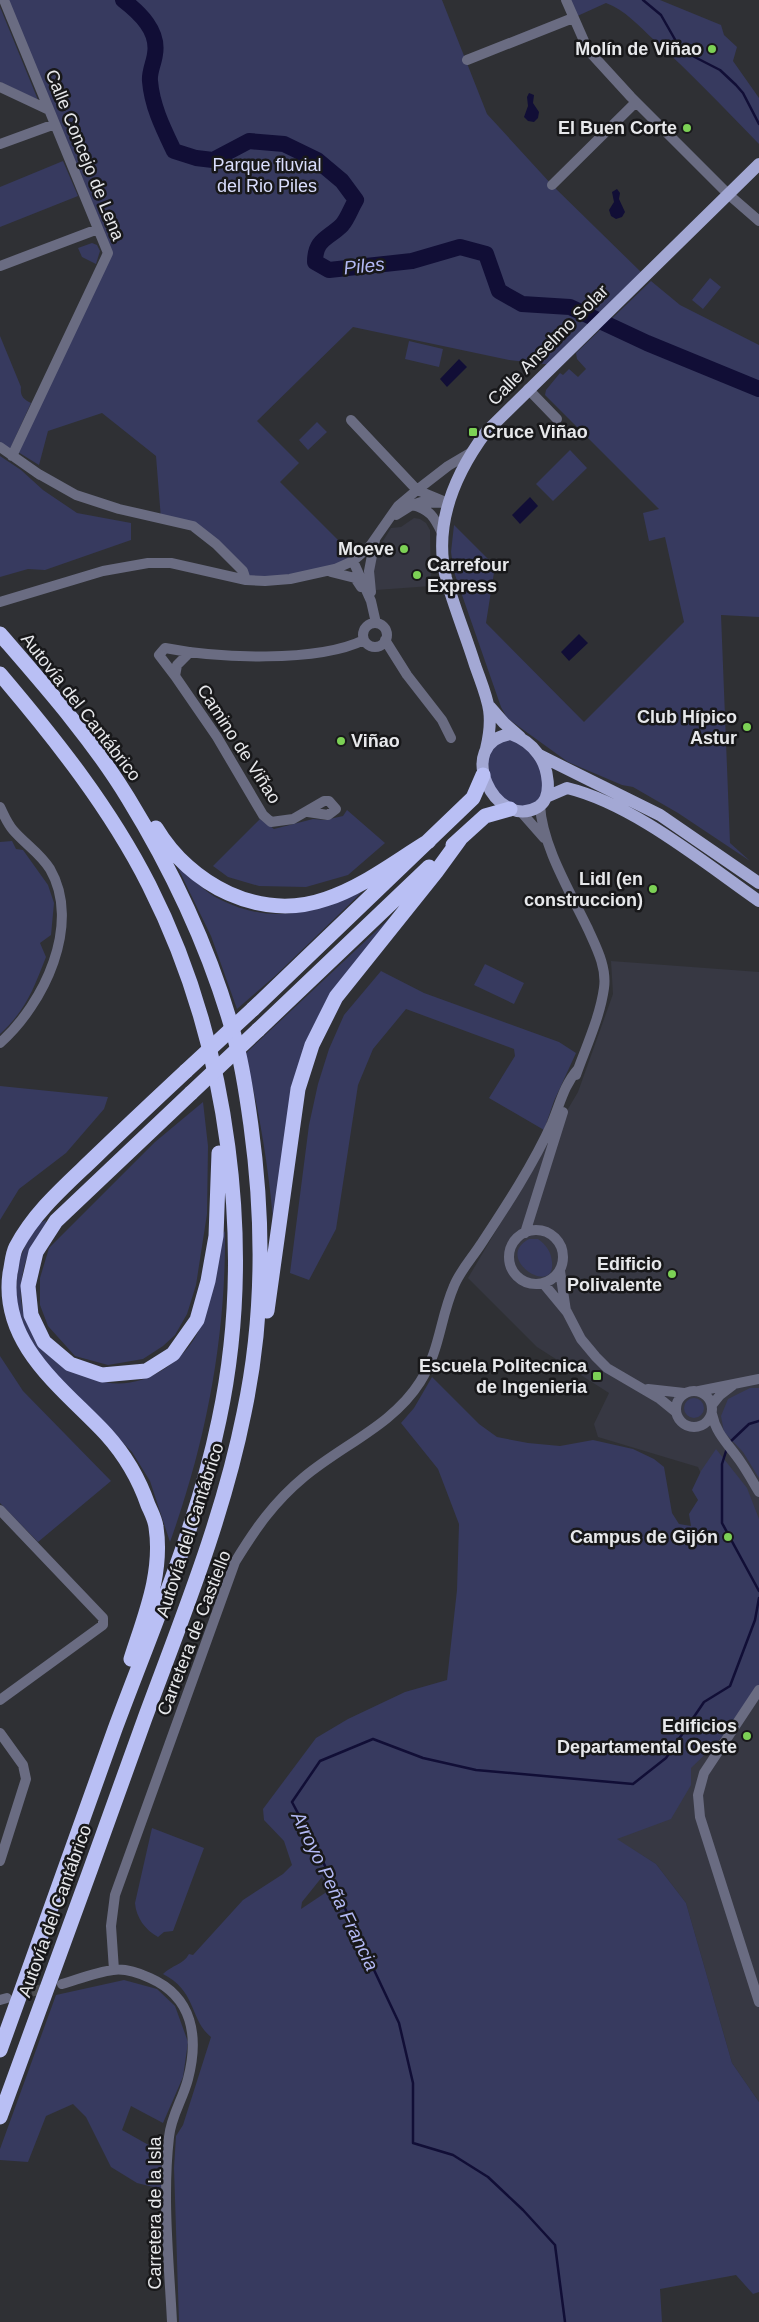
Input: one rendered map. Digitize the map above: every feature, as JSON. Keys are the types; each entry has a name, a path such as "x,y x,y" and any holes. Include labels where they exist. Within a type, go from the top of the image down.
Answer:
{"highway":[{"path":"3,638 92,735 122,774 162,838 178,858 205,882 234,897 258,904 297,906 325,900 351,889 429,841"},
{"name":"Autovía del Cantábrico","path":"0,2118 196,1577 224,1494 244,1417 249,1388 259,1299 261,1244 258,1176 241,1064 227,1013 203,942 159,853 127,796 94,748 3,638"},
{"name":"Autovía del Cantábrico","path":"0,674 52,734 126,844 150,886 196,1002 213,1059 232,1192 236,1272 229,1363 220,1418 206,1474 173,1573 0,2050"},
{"path":"61,1882 79,1810 153,1592 158,1558 156,1525 141,1486 126,1459 106,1435 51,1381 31,1355 14,1328 8,1282 14,1250 32,1220 61,1189 253,1009 473,798 483,776"},
{"path":"217,1089 219,1208 208,1281 197,1320 173,1354 146,1371 102,1375 70,1364 44,1342 31,1315 28,1286 36,1252 56,1221 485,816 516,811"},
{"path":"196,1577 231,1496 250,1424 298,1089 312,1045 336,997 460,839"}],"main road":[{"name":"Calle Anselmo Solar","path":"486,749 491,728 490,707 446,577 443,536 448,503 460,472 470,453 486,432 759,164"},
{"name":"Calle Anselmo Solar","path":"490,707 504,723 522,738"},
{"path":"759,883 660,815 539,755 522,738 511,734 503,735 494,740 486,749 483,758 483,776 493,796 516,811 543,801 567,788 612,805 653,827 759,901"},
{"path":"539,755 547,776 543,801"}],"street":[{"name":"Calle Concejo de Lena","path":"4,0 108,253 12,456"},
{"path":"566,0 588,50 636,102 728,194 759,221"},
{"path":"467,60 573,18"},
{"path":"0,88 49,110"},
{"path":"552,185 636,102"},
{"path":"0,144 55,124"},
{"path":"0,266 72,237 82,236 98,229"},
{"path":"528,389 557,419"},
{"path":"351,420 417,490 448,503"},
{"path":"0,447 36,473 76,495 118,510 193,526 216,544 243,571 246,580"},
{"path":"4,601 103,571 148,562 171,563 246,580 290,579 328,572 355,559 376,537 398,506 448,466 470,453"},
{"path":"385,523 412,505 420,502 448,503"},
{"path":"412,505 423,507 430,512 443,536"},
{"path":"371,601 370,578 376,537"},
{"path":"355,559 370,578"},
{"path":"355,559 371,601 376,623 385,630 385,640 407,675 442,720 451,738"},
{"path":"328,572 354,578 371,601"},
{"path":"376,623 365,628 364,640 371,646 376,647 385,640"},
{"name":"Camino de Viñao","path":"308,812 293,819 271,822 262,815 217,737 159,652 164,648 231,655 298,655 336,649 364,640"},
{"name":"Camino de Viñao","path":"175,676 177,665 190,652"},
{"name":"Carretera de Castiello","path":"529,1165 538,1154 550,1149 600,1007 604,986 604,971 596,947 549,844 541,817 543,801"},
{"path":"0,807 14,831 48,867 61,897 62,912 56,949 48,979 39,997 16,1029 0,1043"},
{"name":"Carretera de Castiello","path":"516,811 533,822 549,844"},
{"name":"Carretera de Castiello","path":"114,1970 111,1926 114,1895 235,1562 256,1528 283,1496 305,1477 385,1420 403,1404 420,1382 440,1341 454,1285 516,1190 552,1124 569,1080 578,1070"},
{"path":"525,1233 550,1149"},
{"path":"538,1187 534,1220 538,1230"},
{"path":"560,1271 552,1279 543,1283 528,1283 518,1277 512,1269 509,1258 511,1248 517,1238 525,1233 538,1230 555,1237 563,1254 560,1271 567,1312"},
{"path":"543,1283 567,1312 581,1339 607,1368 660,1399 676,1412 685,1425 699,1427 721,1438"},
{"path":"643,1389 684,1393 759,1379"},
{"path":"699,1427 705,1424 720,1395 736,1383"},
{"path":"698,1391 707,1396 712,1409 714,1425 721,1438 734,1453 759,1492"},
{"path":"676,1412 676,1404 684,1393"},
{"path":"0,1510 103,1618 103,1625 0,1700"},
{"path":"759,1690 704,1773 698,1795 700,1817 759,2002"},
{"path":"0,1733 23,1765 26,1780 0,1861"},
{"name":"Carretera de la Isla","path":"62,1984 114,1970 138,1972 164,1984 179,1998 190,2018 194,2043 188,2080 172,2121 169,2136 167,2206 172,2322"}],"shaded area":[{"path":"529,93 534,95 533,103 539,112 538,118 534,122 528,121 524,117 528,106 527,97"},
{"path":"617,189 620,193 619,199 625,212 622,217 616,219 611,216 609,210 614,202 612,192"},
{"path":"459,359 467,367 447,387 440,379"},
{"path":"530,497 538,506 520,524 512,515"},
{"name":"Moeve","path":"414,518 426,523 430,530 431,586 376,590 373,575 375,557 383,541 391,528 401,527"},
{"path":"579,634 588,643 569,661 561,652"},
{"name":"Campus de Gijón","path":"611,961 759,972 759,2102 732,2063 686,1903 656,1864 616,1839 718,1512 698,1467 598,1437 594,1424 609,1393 537,1347 468,1278 578,1092 613,994"}],"green space":[{"name":"Parque fluvial del Rio Piles","path":"4,0 442,0 487,114 552,185 644,275 553,365 509,360 353,327 257,421 299,463 280,482 351,553 353,561 335,569 246,580 193,526 161,519 156,456 102,413 48,431 39,465 18,452 110,254"},
{"path":"566,0 660,0 721,25 724,35 737,47 733,61 759,98 759,144 694,78 626,14 606,3 573,18"},
{"path":"0,7 38,100 0,82"},
{"path":"63,161 78,196 0,227 0,187"},
{"path":"92,243 97,245 100,251 96,264 82,257 78,248"},
{"path":"710,278 721,287 703,309 692,300"},
{"path":"651,281 680,305 759,345 759,617 721,615 730,843 750,861 678,813 633,787 622,785 568,762 507,718 501,707 454,572 451,552 454,525 495,566 486,623 584,722 684,622 665,537 649,541 643,513 659,509 545,395 546,390 560,373 563,375 569,369 578,377 586,369 577,359 576,353"},
{"path":"0,336 21,387 21,393 24,399 31,403 10,449 0,442"},
{"path":"409,341 443,349 439,367 405,359"},
{"path":"317,422 327,432 308,450 299,440"},
{"path":"570,450 587,468 553,501 536,484"},
{"path":"0,456 21,470 43,490 77,513 131,523 131,540 45,570 28,569 0,577"},
{"path":"503,735 531,746 548,787 532,810 493,796 486,749"},
{"path":"347,810 385,843 348,875 306,887 259,886 228,877 213,866 260,819 274,829 313,819 325,820 343,816"},
{"path":"12,841 16,849 23,850 48,885 54,903 51,935 40,943 46,957 37,980 23,1008 0,1034 0,842"},
{"path":"176,864 215,897 240,908 258,912 275,914 309,910 326,906 362,892 275,976 237,1009 211,936"},
{"path":"391,917 303,1057 274,1230 263,1142 245,1054"},
{"path":"485,964 524,983 514,1004 474,985"},
{"path":"381,971 424,993 559,1042 576,1053 554,1101 544,1130 489,1098 515,1056 514,1049 406,1009 373,1049 358,1085 336,1229 309,1280 290,1273 309,1125 318,1084 329,1049 344,1015"},
{"path":"0,1086 108,1097 104,1109 66,1153 19,1189 0,1220"},
{"path":"203,1102 208,1146 207,1214 196,1285 187,1314 175,1335 163,1346 143,1359 108,1365 75,1356 48,1326 40,1305 40,1278 49,1248 155,1142"},
{"path":"46,1220 43,1231 29,1252 23,1271 21,1298 25,1315 33,1329 80,1371 89,1377 109,1383 139,1381 153,1375 166,1368 189,1347 197,1334 206,1312 213,1286 222,1235 225,1231 222,1311 218,1350 194,1466 170,1542 150,1481 132,1452 35,1354 15,1308 18,1263 29,1237 40,1223"},
{"path":"529,1239 538,1239 549,1251 552,1262 551,1272 545,1276 537,1276 528,1272 521,1265 518,1256 520,1247"},
{"path":"0,1356 23,1391 111,1481 38,1542 0,1503"},
{"path":"432,1377 479,1424 497,1437 528,1443 560,1446 593,1440 633,1449 654,1459 664,1467 672,1513 679,1524 691,1526 689,1514 698,1500 692,1490 701,1471 716,1449 747,1488 759,1519 759,1690 727,1731 691,1768 691,1785 671,1819 617,1839 656,1864 686,1903 732,2063 759,2102 759,2292 753,2294 736,2275 660,2289 662,2322 179,2322 174,2168 176,2136 183,2125 211,2037 199,2022 182,1988 163,1974 187,1958 189,1954 193,1955 243,1900 283,1874 292,1865 284,1841 264,1820 263,1809 316,1738 348,1719 405,1692 447,1680 457,1590 459,1524 438,1469 401,1423 414,1408","holes":["322,1877 328,1891 301,1909 302,1902"]},
{"path":"750,1388 759,1388 759,1478 743,1452 724,1432 721,1416 728,1399"},
{"path":"694,1398 701,1401 704,1408 701,1415 694,1418 687,1415 684,1408 687,1401"},
{"path":"152,1828 204,1848 173,1931 164,1932 158,1937 142,1923 135,1903"},
{"path":"124,1980 157,1989 175,2006 188,2042 183,2077 163,2123 131,2106 122,2130 161,2152 161,2189 137,2183 111,2167 86,2117 73,2104 46,2116 28,2162 0,2160 0,2149 56,1995"}],"waterway":[{"name":"Piles","path":"123,0 147,23 154,38 155,54 150,78 151,90 159,117 174,151 196,158 213,160 249,141 284,144 317,160 342,181 356,200 342,225 323,240 317,248 315,262 329,270 412,261 460,247 486,254 499,291 522,304 570,307 647,343 759,389"},
{"path":"643,0 661,15 681,50 720,70 736,85 743,93 759,124"},
{"name":"Arroyo Peña Francia","path":"729,1443 749,1424 759,1421"},
{"name":"Arroyo Peña Francia","path":"727,1448 722,1464 722,1523 759,1591"},
{"name":"Arroyo Peña Francia","path":"565,2322 555,2245 523,2210 488,2177 453,2155 413,2143 413,2083 399,2023 318,1851 292,1802 320,1761 373,1739 423,1758 476,1770 633,1784 666,1758 704,1702 730,1686 755,1620 759,1598"}],"tunnel":[{"path":"17,1995 52,1987"}],"place":[{"name":"Molín de Viñao","path":"712,49"},
{"name":"El Buen Corte","path":"687,128"},
{"name":"Cruce Viñao","path":"473,432"},
{"name":"Moeve","path":"404,549"},
{"name":"Carrefour Express","path":"417,575"},
{"name":"Club Hípico Astur","path":"747,727"},
{"name":"Viñao","path":"341,741"},
{"name":"Lidl (en construccion)","path":"653,889"},
{"name":"Edificio Polivalente","path":"672,1274"},
{"name":"Escuela Politecnica de Ingenieria","path":"597,1376"},
{"name":"Campus de Gijón","path":"728,1537"},
{"name":"Edificios Departamental Oeste","path":"747,1736"}]}
